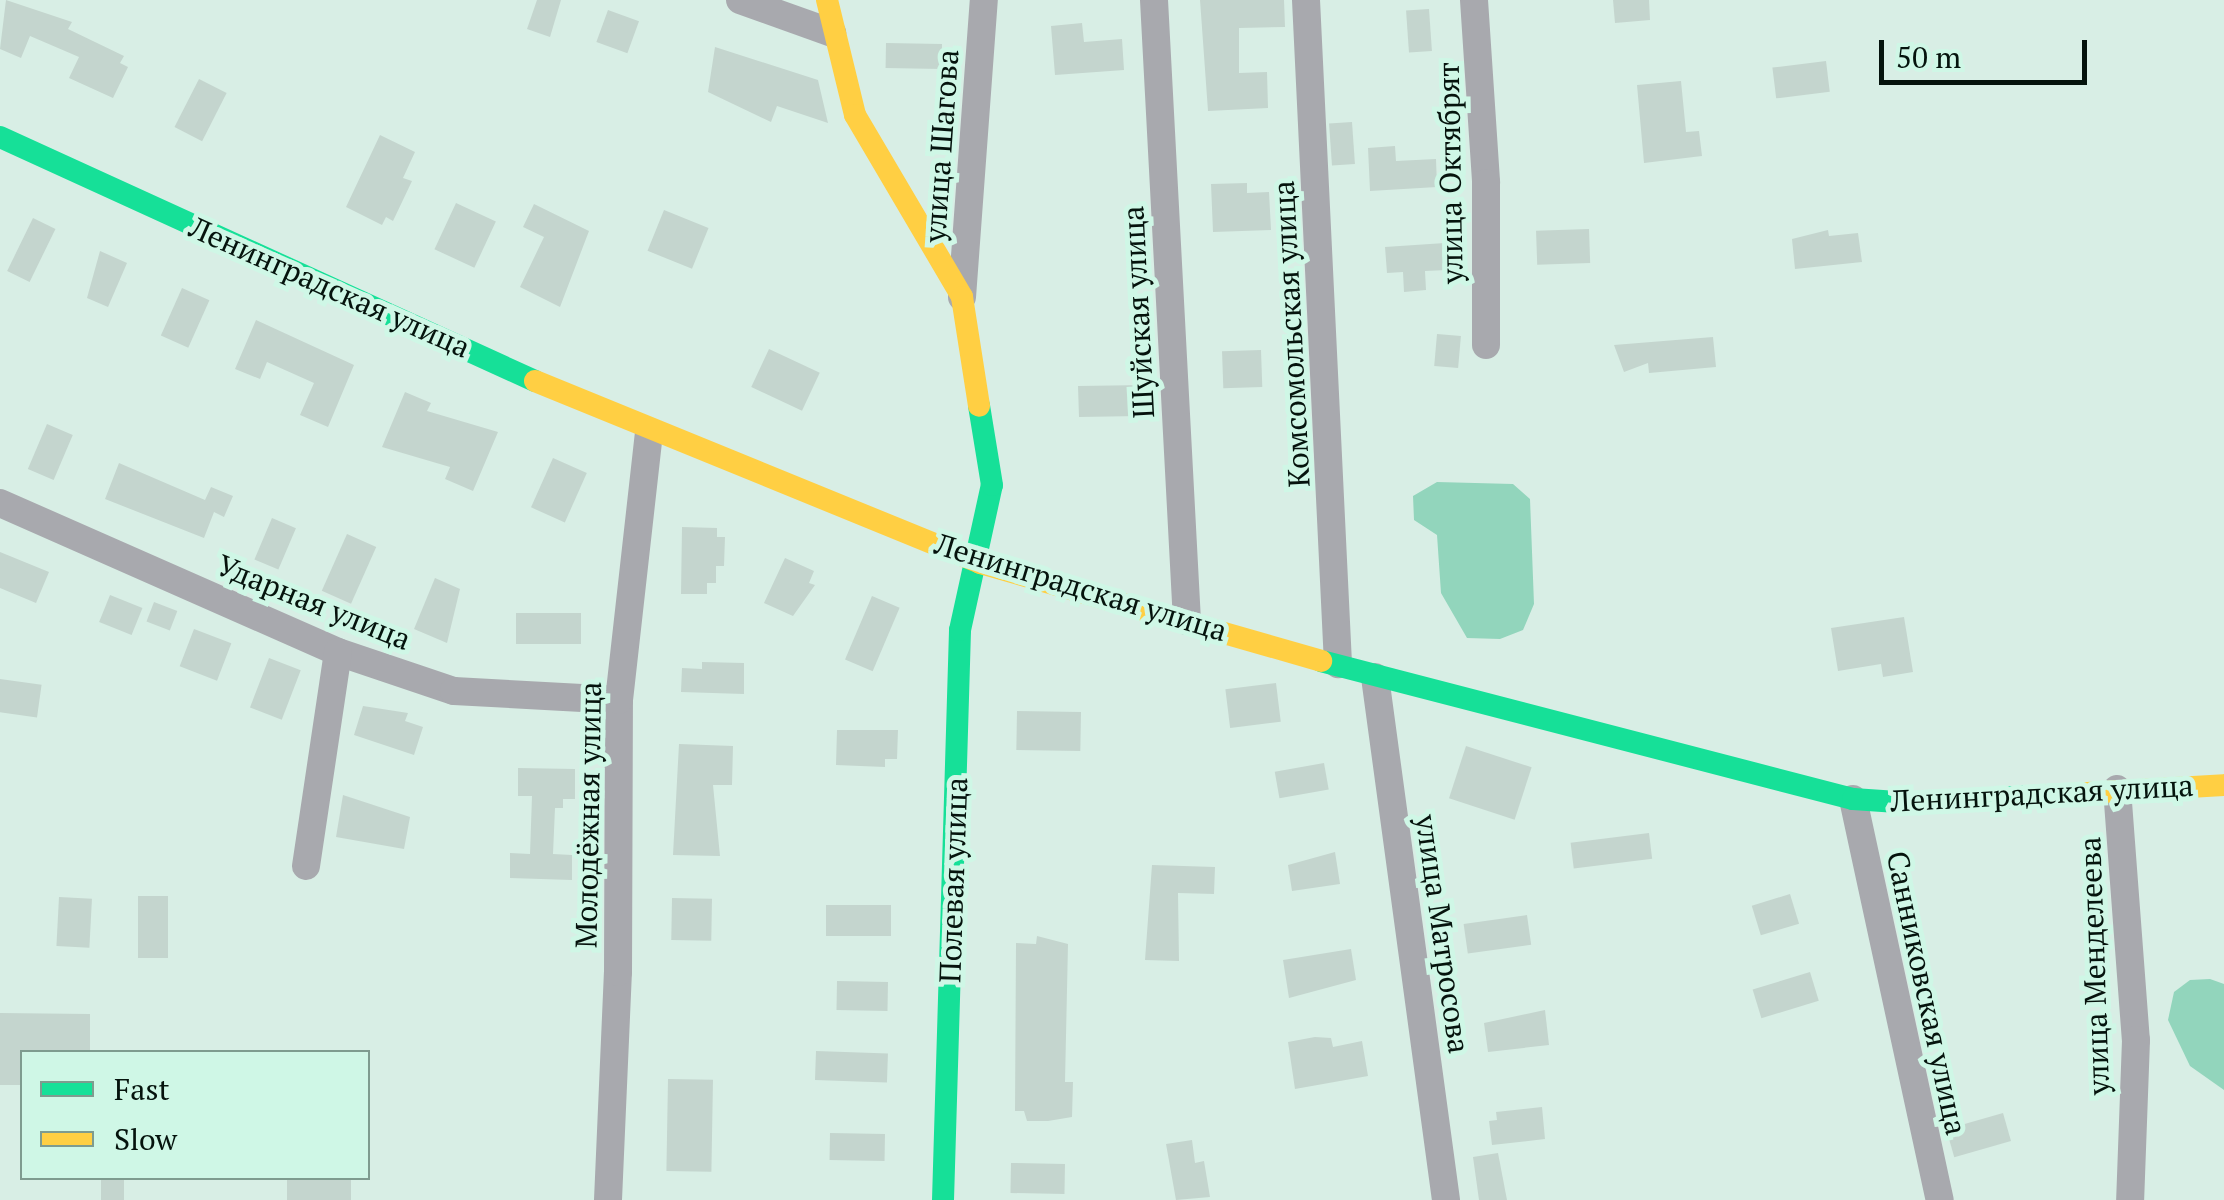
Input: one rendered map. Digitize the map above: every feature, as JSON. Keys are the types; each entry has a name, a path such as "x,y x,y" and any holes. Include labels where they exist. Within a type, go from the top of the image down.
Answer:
{"street":[{"path":"740,0 832,33"},
{"path":"827,0 855,115 962,297"},
{"name":"улица Шагова","path":"962,297 984,0"},
{"name":"Шуйская улица","path":"1154,0 1186,621"},
{"name":"Комсомольская улица","path":"1306,0 1338,664"},
{"name":"улица Октябрят","path":"1474,0 1486,182 1486,346"},
{"name":"Ленинградская улица","path":"0,137 649,432 980,563 1376,676 1853,799 1912,803 2224,785"},
{"name":"Полевая улица","path":"943,1200 960,630 980,563 992,485 962,297"},
{"name":"Молодёжная улица","path":"608,1200 618,972 618,700 649,432"},
{"name":"Ударная улица","path":"0,503 338,652 454,691 618,700"},
{"path":"306,866 338,652"},
{"name":"улица Матросова","path":"1376,676 1446,1200"},
{"name":"улица Менделеева","path":"2117,789 2136,1040 2130,1200"},
{"name":"Санниковская улица","path":"1853,799 1940,1200"}],"shaded area":[{"path":"1437,482 1513,484 1530,499 1534,604 1523,630 1500,639 1467,638 1441,593 1437,535 1414,520 1413,496"},
{"path":"2210,979 2224,984 2224,1090 2190,1066 2168,1020 2174,992 2190,980"}],"building":[{"path":"6,0 72,22 68,29 124,56 120,63 128,67 113,98 69,78 79,57 30,36 21,58 0,49"},
{"path":"537,0 561,0 550,37 527,29"},
{"path":"1200,0 1284,0 1285,27 1239,28 1239,73 1267,72 1268,108 1208,111"},
{"path":"1613,0 1649,0 1650,20 1615,23"},
{"path":"1429,9 1432,51 1409,53 1406,11"},
{"path":"608,10 639,21 627,53 596,42"},
{"path":"1082,23 1084,42 1122,39 1124,70 1055,75 1051,26"},
{"path":"886,43 942,44 942,69 886,68"},
{"path":"715,47 818,80 828,123 777,106 771,122 708,92"},
{"path":"1826,61 1830,92 1776,98 1772,68"},
{"path":"199,79 227,93 202,141 174,127"},
{"path":"1681,81 1686,132 1699,131 1702,156 1644,163 1637,85"},
{"path":"1352,122 1355,164 1332,166 1329,124"},
{"path":"380,135 415,152 403,178 412,181 393,221 386,217 382,225 346,207"},
{"path":"1395,146 1396,161 1436,159 1437,187 1370,191 1368,148"},
{"path":"1247,183 1247,193 1269,192 1271,230 1213,232 1211,184"},
{"path":"456,203 496,222 474,268 434,249"},
{"path":"534,204 589,231 560,307 520,287 544,237 523,227"},
{"path":"664,210 709,228 692,269 648,251"},
{"path":"33,218 55,229 30,282 7,271"},
{"path":"1589,229 1590,263 1537,265 1536,231"},
{"path":"1828,230 1829,236 1858,233 1862,262 1795,269 1792,239"},
{"path":"1445,243 1447,270 1425,271 1426,290 1404,292 1403,272 1387,273 1385,247"},
{"path":"100,251 127,263 108,307 87,298"},
{"path":"182,288 209,300 188,348 161,336"},
{"path":"256,320 354,365 328,427 300,415 314,383 267,362 260,379 235,369"},
{"path":"1437,334 1461,336 1458,368 1434,366"},
{"path":"1713,337 1716,367 1649,373 1648,363 1624,372 1614,345"},
{"path":"769,349 820,373 802,411 751,387"},
{"path":"1261,350 1262,387 1223,388 1222,351"},
{"path":"1146,385 1147,407 1139,407 1139,416 1079,417 1078,386"},
{"path":"405,392 431,403 427,411 498,432 473,491 445,479 450,467 382,447"},
{"path":"47,424 73,435 54,480 28,469"},
{"path":"553,458 587,473 565,522 531,507"},
{"path":"119,463 205,500 211,487 233,496 224,517 214,512 204,538 105,499"},
{"path":"272,518 296,528 278,570 254,559"},
{"path":"682,527 717,528 717,537 725,537 724,566 716,566 716,583 707,583 707,594 681,594"},
{"path":"347,534 376,547 351,604 322,591"},
{"path":"0,552 49,572 36,603 0,588"},
{"path":"785,558 814,571 809,583 815,585 793,616 764,603"},
{"path":"435,578 460,589 447,643 414,629"},
{"path":"110,595 142,608 132,635 99,622"},
{"path":"872,596 900,608 873,671 845,660"},
{"path":"154,602 177,611 170,631 146,622"},
{"path":"516,613 581,613 581,644 516,644"},
{"path":"1904,617 1913,672 1883,677 1881,664 1838,671 1831,628"},
{"path":"194,629 231,643 217,681 180,666"},
{"path":"269,658 301,670 282,720 250,707"},
{"path":"702,662 744,663 744,694 681,692 682,668 702,669"},
{"path":"0,679 42,685 37,718 0,712"},
{"path":"1276,683 1281,722 1230,728 1225,689"},
{"path":"363,706 408,713 405,721 423,727 414,755 354,735"},
{"path":"1017,711 1081,712 1080,751 1016,750"},
{"path":"837,730 898,730 897,759 885,759 885,767 836,765"},
{"path":"679,744 733,746 732,785 713,785 720,856 673,855"},
{"path":"1466,746 1532,767 1515,820 1449,798"},
{"path":"1324,763 1329,790 1279,798 1275,772"},
{"path":"518,768 575,769 575,799 563,799 563,808 555,808 553,854 572,855 572,880 510,878 510,853 530,854 532,796 518,796"},
{"path":"343,795 410,817 404,849 336,837"},
{"path":"1649,833 1652,859 1574,868 1571,843"},
{"path":"1335,852 1340,884 1292,891 1288,865"},
{"path":"1152,865 1215,867 1214,894 1178,893 1179,961 1145,960"},
{"path":"1790,894 1799,924 1761,935 1752,906"},
{"path":"138,896 168,896 168,958 138,958"},
{"path":"59,897 92,899 89,948 56,946"},
{"path":"672,898 712,899 711,941 671,940"},
{"path":"826,905 891,905 891,936 826,936"},
{"path":"1527,915 1531,945 1468,954 1464,924"},
{"path":"1037,936 1068,944 1065,1082 1073,1082 1072,1117 1048,1121 1027,1121 1024,1111 1015,1111 1016,943 1036,944"},
{"path":"1351,949 1356,980 1289,998 1283,960"},
{"path":"1810,972 1819,1001 1761,1018 1753,990"},
{"path":"837,981 888,982 887,1011 836,1010"},
{"path":"1545,1010 1549,1045 1488,1052 1484,1023"},
{"path":"0,1013 90,1014 90,1050 20,1050 20,1085 0,1085"},
{"path":"1331,1038 1333,1047 1362,1041 1368,1076 1295,1089 1288,1042"},
{"path":"816,1051 888,1054 887,1082 815,1080"},
{"path":"668,1079 713,1080 711,1172 666,1171"},
{"path":"1542,1107 1545,1139 1492,1145 1489,1121 1497,1120 1496,1112"},
{"path":"2003,1113 2011,1141 1954,1157 1946,1129"},
{"path":"830,1133 885,1134 885,1161 830,1160"},
{"path":"1192,1140 1195,1163 1204,1161 1210,1197 1176,1200 1166,1144"},
{"path":"1498,1153 1507,1200 1479,1200 1473,1157"},
{"path":"1011,1163 1065,1164 1064,1194 1010,1193"},
{"path":"101,1180 124,1180 124,1200 101,1200"},
{"path":"287,1180 351,1180 351,1200 287,1200"}],"traffic: fast":[{"path":"0,137 535,381"},
{"path":"943,1200 960,630 992,485 979,406"},
{"path":"1321,661 1853,799 1912,803 2035,796"}],"traffic: slow":[{"path":"827,0 855,115 962,297 979,406"},
{"path":"535,381 980,563 1321,661"},
{"path":"2035,796 2224,785"}]}
